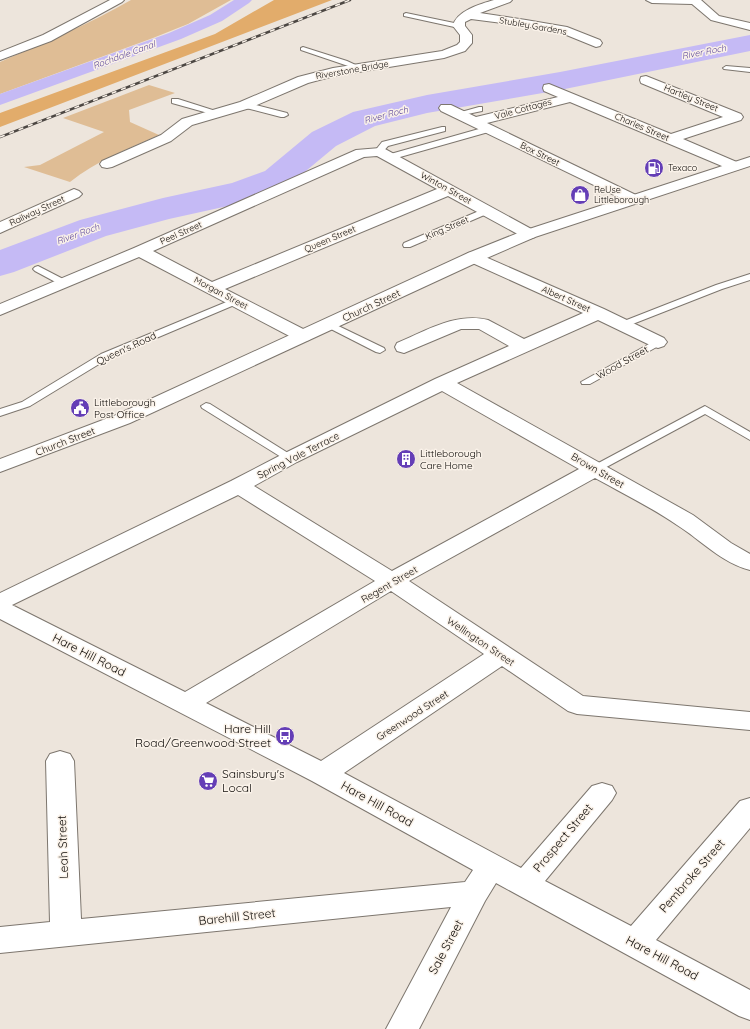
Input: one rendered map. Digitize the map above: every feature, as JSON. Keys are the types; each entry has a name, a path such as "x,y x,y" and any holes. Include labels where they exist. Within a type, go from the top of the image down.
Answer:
{"main road":[{"path":"0,56 47,38 118,0"},
{"path":"459,26 460,21 468,15 491,4 506,0"},
{"path":"652,0 694,1 715,18 750,27"},
{"name":"Stubley Gardens","path":"468,15 526,23 567,31 593,41 609,36"},
{"name":"Riverstone Bridge","path":"107,164 166,138 187,122 245,105 303,80 333,72 453,52 461,48 466,43 466,35 459,26"},
{"name":"Hartley Street","path":"646,80 736,117 670,139"},
{"name":"Charles Street","path":"549,88 670,139 742,164"},
{"name":"Vale Cottages","path":"477,116 572,97"},
{"name":"Box Street","path":"452,111 477,116 489,129 633,199"},
{"name":"Peel Street","path":"0,310 140,251 361,153 384,155"},
{"name":"Winton Street","path":"384,155 529,234"},
{"name":"Church Street","path":"0,466 123,419 474,257 529,234 742,164"},
{"name":"Queen Street","path":"212,288 448,190"},
{"name":"Railway Street","path":"0,228 74,194"},
{"name":"Morgan Street","path":"140,251 302,336"},
{"name":"Albert Street","path":"474,257 658,342"},
{"name":"Spring Vale Terrace","path":"0,602 239,486 290,458 442,383 598,313"},
{"path":"404,347 458,324 482,324 523,346"},
{"name":"Brown Street","path":"442,383 685,520 723,548 750,562"},
{"name":"Regent Street","path":"185,704 392,581 595,468"},
{"name":"Wellington Street","path":"239,486 392,581 577,705 750,721"},
{"name":"Hare Hill Road","path":"0,609 322,774 750,1006"},
{"name":"Greenwood Street","path":"322,774 502,655"},
{"name":"Leah Street","path":"60,761 66,934"},
{"name":"Prospect Street","path":"525,884 602,793"},
{"name":"Pembroke Street","path":"635,943 750,809"},
{"name":"Sale Street","path":"402,1029 474,893 491,866"},
{"name":"Barehill Street","path":"0,940 474,893"}],"lane":[{"path":"406,15 459,26"},
{"path":"303,49 359,68"},
{"path":"726,68 750,70"},
{"path":"175,101 218,113"},
{"path":"245,105 284,115"},
{"path":"442,129 385,144 384,155 489,129"},
{"name":"King Street","path":"407,245 486,211"},
{"path":"38,269 64,283"},
{"path":"622,325 719,287 750,277"},
{"name":"Queen's Road","path":"0,413 26,404 105,356 236,301"},
{"path":"328,324 380,350"},
{"name":"Wood Street","path":"586,382 658,342"},
{"path":"206,406 290,458"},
{"path":"595,468 705,409 750,438"}],"shaded area":[{"path":"131,0 231,0 188,24 0,94 0,62 83,25"},
{"path":"274,0 332,0 0,127 0,113 215,34"},
{"path":"149,85 175,93 129,110 130,122 159,135 101,162 70,182 24,167 40,165 104,132 63,118"}],"waterway":[{"name":"Rochdale Canal","path":"0,100 175,36 216,18 244,0"},
{"name":"River Roch","path":"0,264 93,228 163,209 242,192 277,178 324,139 364,119 427,104 560,81 750,43"}],"railway":[{"path":"0,137 350,0"}],"place":[{"name":"Texaco","path":"654,168"},
{"name":"ReUse Littleborough","path":"580,195"},
{"name":"Littleborough Post Office","path":"80,408"},
{"name":"Littleborough Care Home","path":"406,459"},
{"name":"Hare Hill Road/Greenwood Street","path":"285,736"},
{"name":"Sainsbury's Local","path":"208,781"}]}
